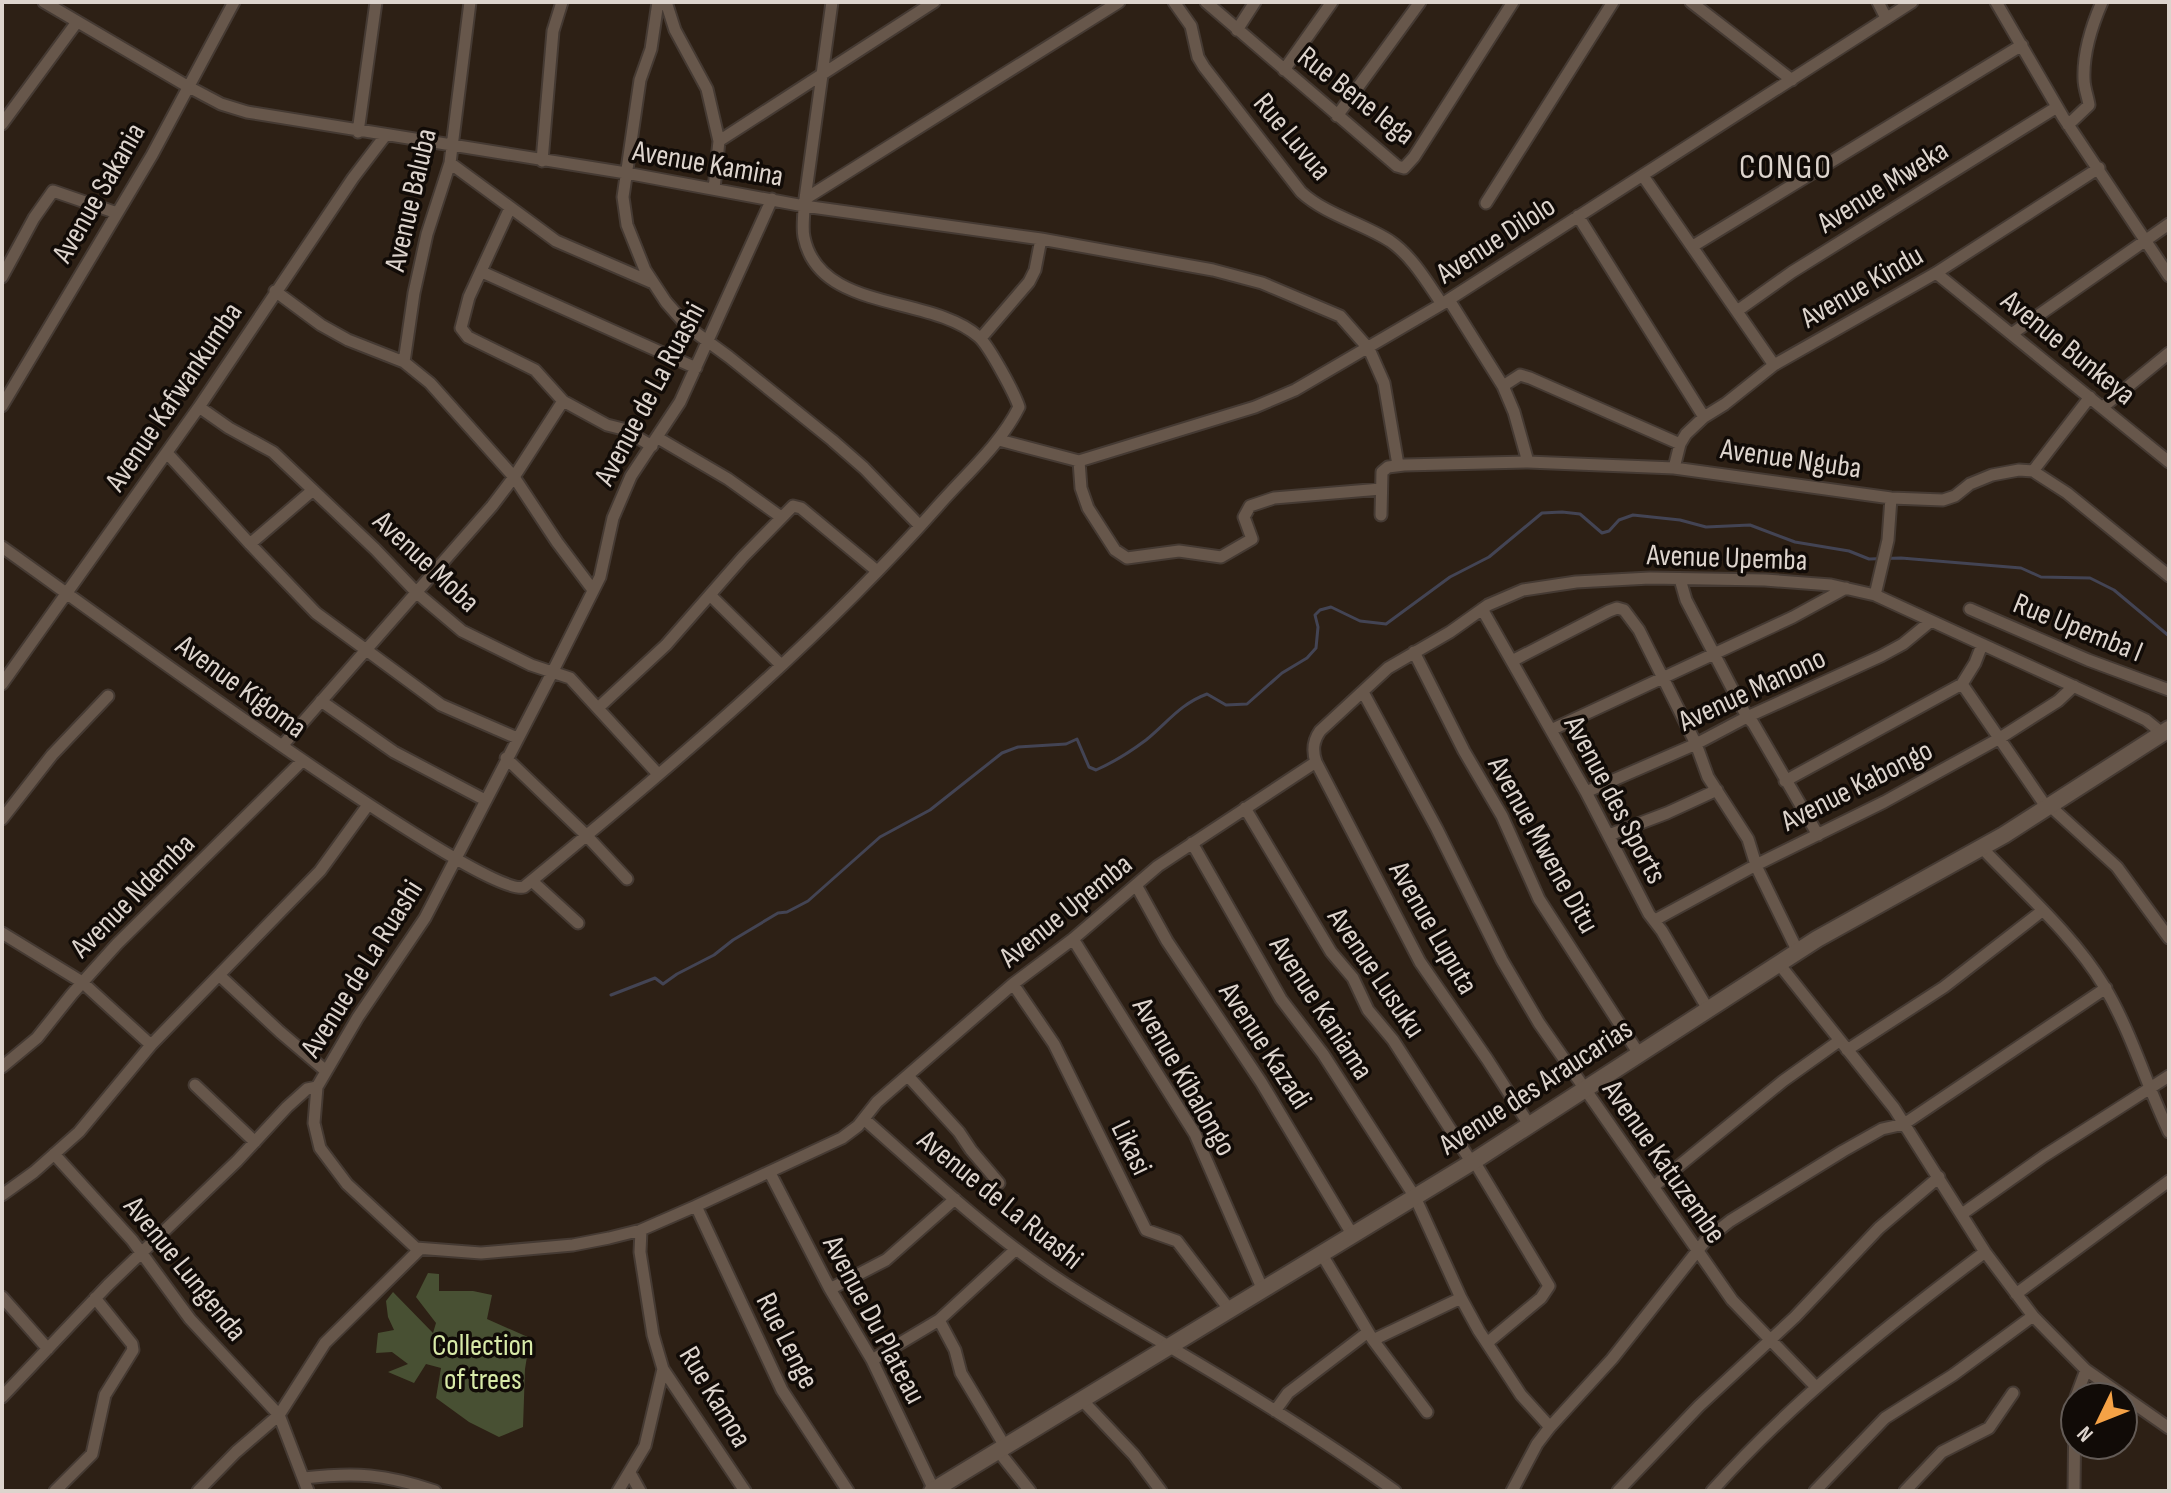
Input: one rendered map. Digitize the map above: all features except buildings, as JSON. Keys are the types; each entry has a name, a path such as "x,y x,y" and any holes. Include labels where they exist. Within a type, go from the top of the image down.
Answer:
{"street":[{"name":"Avenue Kamina","path":"44,2 187,86 234,109 772,199 1041,239 1213,270 1262,283 1340,316 1369,349 1384,383 1398,465"},
{"name":"Avenue Sakania","path":"2,406 117,213 234,2"},
{"path":"358,132 376,2"},
{"name":"Avenue Baluba","path":"404,362 427,234 450,163 470,2"},
{"path":"542,161 553,31 562,2"},
{"path":"658,2 651,49 640,80 623,211 633,244 652,283 675,313 846,452 920,526"},
{"path":"666,2 675,30 707,89 719,141 714,189"},
{"path":"578,923 532,881 658,774 877,571 999,440 1019,407 981,338 956,322 855,292 829,278 810,255 804,236 804,202 832,2"},
{"path":"719,141 934,2"},
{"path":"804,202 1119,2"},
{"name":"Rue Luvua","path":"1174,2 1191,26 1201,63 1301,192 1393,244 1416,266 1482,348 1514,412 1528,462"},
{"name":"Rue Bene lega","path":"1206,2 1337,116 1397,166 1404,168 1513,2"},
{"path":"1237,30 1255,2"},
{"path":"1284,70 1332,2"},
{"path":"1337,116 1420,2"},
{"path":"1486,203 1613,2"},
{"path":"1691,2 1792,80"},
{"path":"1878,2 1886,18"},
{"name":"Avenue Dilolo","path":"1079,461 1273,400 1369,349 1912,2"},
{"path":"1996,2 2068,125 2169,276"},
{"path":"2068,125 2089,105 2084,80 2086,63 2092,29 2102,2"},
{"path":"2,124 77,22"},
{"path":"1693,246 2022,45"},
{"name":"Avenue Mweka","path":"1737,311 1792,272 2057,107"},
{"name":"Avenue Kafwankumba","path":"2,684 167,453 275,291 385,136"},
{"path":"450,163 556,241 652,283"},
{"name":"Avenue Kindu","path":"1674,468 1680,444 1704,417 1774,365 1936,273 2099,168"},
{"path":"1643,176 1774,365"},
{"path":"2,277 34,218 53,191 117,213"},
{"name":"Avenue de La Ruashi","path":"419,1250 347,1184 320,1148 314,1123 317,1087 425,918 457,859 593,590 606,554 617,506 631,476 680,402 772,199"},
{"path":"510,208 469,297 461,328 468,337 535,370 563,401 607,425 655,442 728,479 781,517"},
{"path":"1578,216 1704,417"},
{"path":"2013,333 2169,224"},
{"path":"981,338 1029,282 1035,270 1041,239"},
{"path":"482,272 696,368"},
{"name":"Avenue Bunkeya","path":"1936,273 2169,461"},
{"path":"275,291 321,325 348,340 404,362 451,405 514,477 593,590"},
{"path":"2103,407 2169,353"},
{"path":"1503,386 1520,375 1530,378 1680,444"},
{"path":"2090,397 2033,471 2067,493 2169,576"},
{"path":"282,746 514,477 563,401"},
{"name":"Avenue Moba","path":"199,407 273,452 417,593 462,631 531,665 570,678 658,774"},
{"path":"999,440 1079,461 1081,488 1088,508 1115,550 1133,559 1179,551 1221,557 1252,539 1244,517 1250,506 1256,503 1274,498 1381,489"},
{"path":"167,453 316,613 441,705 517,738"},
{"name":"Avenue Nguba","path":"1398,465 1528,462 1674,468 1891,498 1949,499 1970,484 1992,475 2033,471"},
{"path":"1381,515 1382,472 1398,465"},
{"path":"250,544 313,490"},
{"path":"1875,595 1891,522 1891,498"},
{"path":"598,708 666,645 793,506 798,506 877,571"},
{"name":"Avenue Kigoma","path":"2,547 368,805 457,859 514,888 524,887 532,881"},
{"path":"1680,579 1686,600 1747,717 1818,835"},
{"name":"Avenue Upemba","path":"1313,745 1320,731 1388,668 1505,597 1545,586 1576,582 1680,579 1765,580 1846,588 1875,595 2166,731"},
{"path":"1551,730 1793,617 1846,588"},
{"path":"711,596 780,664"},
{"path":"1512,661 1620,608 1639,630 1696,744 1704,769 1748,839 1756,865 1798,952"},
{"name":"Avenue des Sports","path":"1482,609 1586,792 1649,914 1709,1011"},
{"name":"Rue Upemba I","path":"1970,609 2088,660 2169,690"},
{"name":"Avenue Manono","path":"1586,792 1696,744 1893,649 1931,621"},
{"path":"1785,781 1962,684 1982,645"},
{"name":"Avenue Mwene Ditu","path":"1414,652 1464,751 1502,816 1539,899 1639,1054"},
{"path":"1962,684 2049,807 2117,867 2169,938"},
{"name":"Avenue Kabongo","path":"1655,920 1756,865 1884,802 2000,738 2058,701 2074,686"},
{"name":"Avenue Katuzembe","path":"1363,692 1437,829 1502,960 1539,1023 1732,1300 1816,1387"},
{"path":"2,819 52,755 108,696"},
{"path":"321,701 394,752 485,800"},
{"name":"Avenue des Araucarias","path":"933,1490 1473,1162 1798,952 1982,848 2166,731"},
{"name":"Avenue Luputa","path":"1313,745 1316,762 1420,962 1530,1126"},
{"path":"506,758 627,879"},
{"name":"Avenue Ndemba","path":"2,1067 37,1038 117,944 302,761"},
{"name":"Avenue Upemba","path":"864,1119 877,1102 1013,984 1073,939 1136,885 1192,843 1316,762"},
{"path":"1609,835 1717,790"},
{"path":"2,1195 79,1132 151,1045 320,871 368,805"},
{"name":"Avenue Lusuku","path":"1245,808 1331,952 1357,985 1368,1010 1393,1040 1473,1162 1549,1286 1541,1298 1487,1343"},
{"name":"Avenue Kaniama","path":"1192,843 1276,991 1332,1066 1415,1197 1461,1298 1487,1343 1521,1395 1550,1427"},
{"path":"1982,848 2042,911 2106,988 2169,1132"},
{"name":"Avenue Kazadi","path":"1136,885 1167,941 1261,1082 1352,1234"},
{"path":"1653,1187 1783,1081 1944,987 2042,911"},
{"path":"2,933 82,982 151,1045"},
{"name":"Avenue Kibalongo","path":"1073,939 1189,1122 1262,1288"},
{"path":"1779,964 1904,1124 1985,1252 2033,1316 2086,1370 2169,1428"},
{"path":"219,975 326,1071"},
{"name":"Likasi","path":"1013,984 1054,1044 1146,1230 1177,1241 1229,1309"},
{"path":"1512,1491 1537,1444 1550,1427 1612,1359 1697,1249 1730,1221 1882,1129 1904,1124 2106,988"},
{"path":"908,1076 959,1132 999,1183"},
{"path":"1962,1214 2044,1156 2169,1076"},
{"path":"195,1085 255,1142"},
{"path":"2,1397 140,1252 204,1195 301,1093 317,1087"},
{"path":"198,1491 236,1452 279,1415 325,1343 419,1250 481,1253 557,1246 641,1230 770,1173 852,1132 864,1119"},
{"name":"Avenue de La Ruashi","path":"864,1119 1016,1249 1105,1310 1345,1454 1395,1491"},
{"name":"Avenue Lungenda","path":"54,1154 140,1252 190,1319 279,1415"},
{"name":"Avenue Du Plateau","path":"770,1173 830,1289 872,1360 933,1490"},
{"path":"1618,1491 1879,1228 1939,1177"},
{"path":"2016,1294 2169,1181"},
{"path":"830,1289 886,1260 955,1199"},
{"name":"Rue Lenge","path":"696,1206 782,1390 848,1491"},
{"name":"Rue Kamoa","path":"641,1230 644,1280 653,1335 663,1369 745,1491"},
{"path":"872,1360 939,1320 1016,1249"},
{"path":"1712,1491 1765,1434 1861,1347 1985,1252"},
{"path":"1321,1253 1370,1336 1427,1412"},
{"path":"2,1297 48,1349"},
{"path":"55,1491 92,1454 105,1395 133,1350 132,1344 95,1298"},
{"path":"1275,1411 1288,1393 1370,1336 1461,1298"},
{"path":"1815,1491 1885,1418 1953,1375 2033,1316"},
{"path":"939,1320 955,1350 961,1373 1003,1450 1030,1491"},
{"path":"618,1491 645,1446 663,1369"},
{"path":"2082,1381 2086,1370"},
{"path":"1905,1491 1942,1452 1989,1428 2013,1393"},
{"path":"1082,1400 1134,1455 1161,1491"},
{"path":"279,1415 308,1491"},
{"path":"2076,1461 2076,1490"},
{"path":"630,1473 640,1491"},
{"path":"304,1478 364,1474 401,1480 435,1491"}],"green space":[{"name":"Collection of trees","path":"428,1273 439,1274 439,1291 473,1291 492,1295 487,1319 530,1338 525,1369 523,1427 499,1437 469,1422 436,1398 441,1368 426,1364 414,1383 388,1372 408,1364 392,1352 376,1353 378,1333 394,1330 386,1301 393,1292 433,1333 436,1323 416,1297"}],"waterway":[{"path":"611,995 655,978 663,984 778,913 787,912 808,901 880,837 930,810 1002,753 1018,747 1066,744 1077,739 1089,767 1096,770 1140,744 1182,708 1207,694 1226,705 1247,704 1316,648 1318,627 1315,615 1320,610 1331,607 1360,621 1386,624 1450,577 1489,557 1542,513 1580,514 1602,533 1609,531 1619,520 1633,515 1680,520 1706,527 1750,525 1795,542 1849,551 1869,559 1901,558 2021,568 2041,577 2090,578 2114,590 2169,636"}],"district":[{"name":"CONGO","path":"1786,167"}]}
